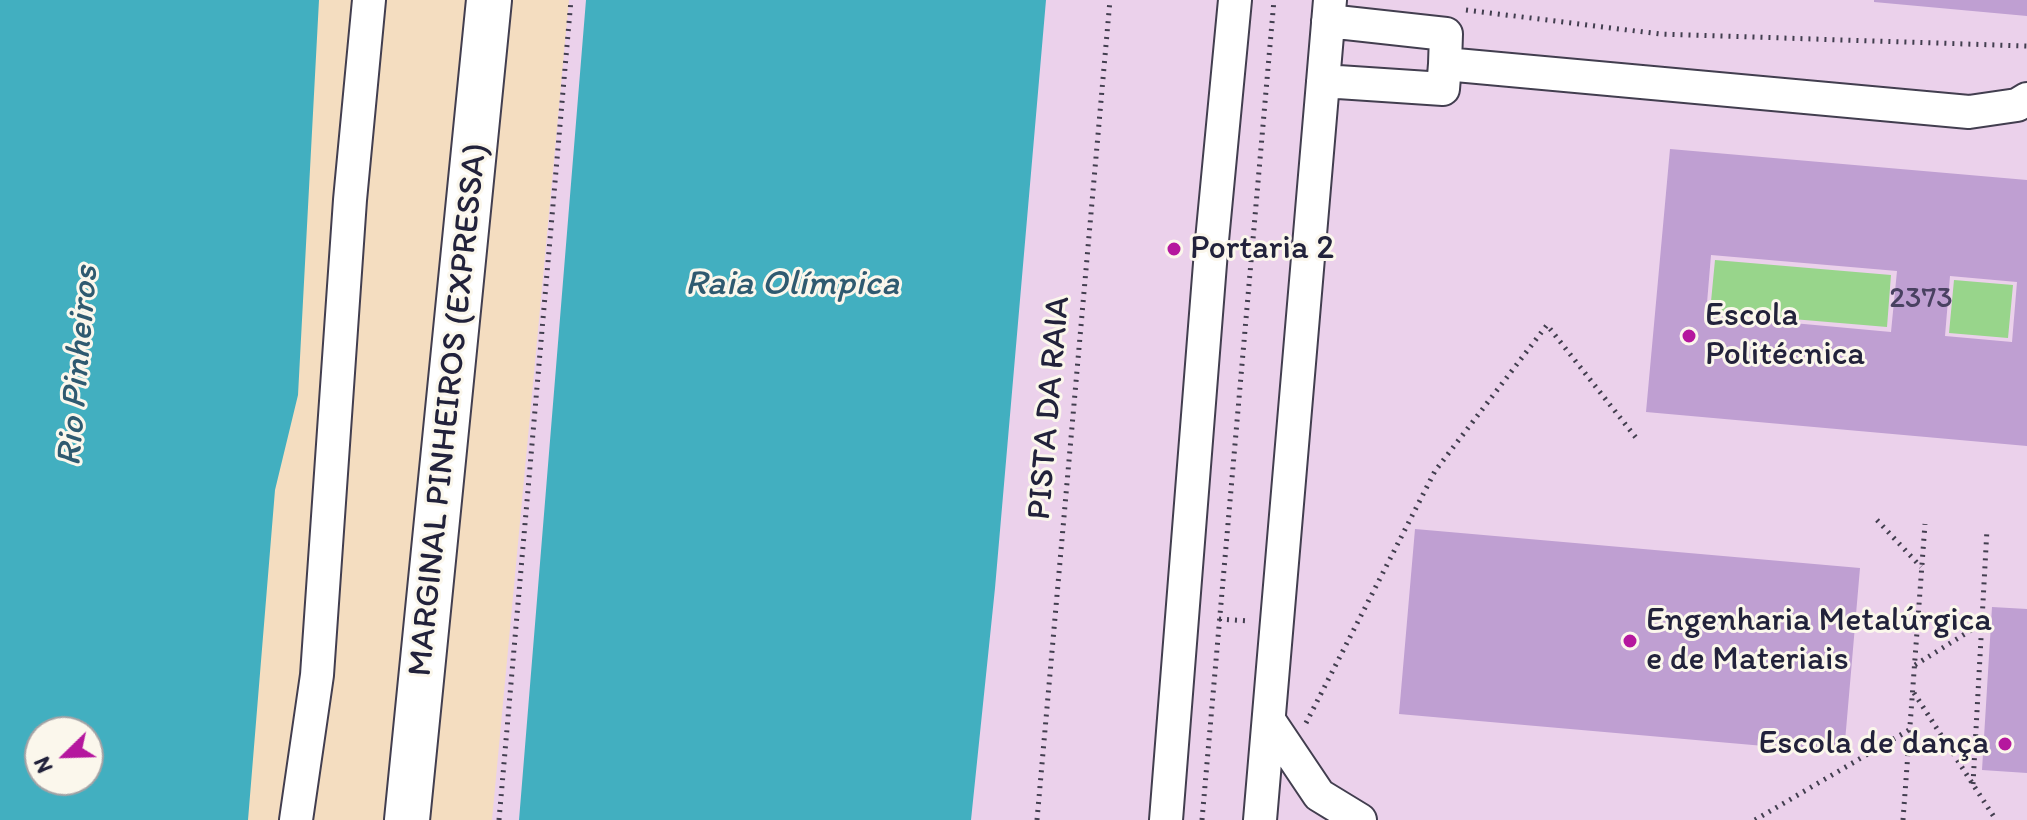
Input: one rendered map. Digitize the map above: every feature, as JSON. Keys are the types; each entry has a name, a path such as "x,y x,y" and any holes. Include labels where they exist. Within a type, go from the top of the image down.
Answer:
{"highway":[{"name":"MARGINAL PINHEIROS (EXPRESSA)","path":"407,820 489,0"}],"street":[{"path":"296,820 317,675 350,200 369,0"},
{"path":"1166,820 1235,0"},
{"path":"1260,820 1329,10 1446,34 1444,76"},
{"path":"1323,81 1444,76 1969,112 2017,105 2027,99"},
{"path":"1270,722 1319,795 1360,820"}],"path":[{"path":"499,820 571,0"},
{"name":"PISTA DA RAIA","path":"1037,820 1110,0"},
{"path":"1202,820 1274,0"},
{"path":"1465,10 1660,34 2027,46"},
{"path":"1291,752 1435,471 1547,325 1637,439"},
{"path":"1877,520 1922,568"},
{"path":"1903,820 1925,524"},
{"path":"1973,784 1987,529"},
{"path":"1182,617 1276,623"},
{"path":"1915,665 1982,623"},
{"path":"1913,691 1996,820"},
{"path":"1755,820 1910,730"}],"shaded area":[{"path":"569,0 2027,0 2027,820 492,820"}],"green space":[{"path":"1715,260 1891,275 1887,327 1710,312"},
{"path":"1954,280 2013,285 2008,338 1949,333"}],"water":[{"name":"Rio Pinheiros","path":"0,0 319,0 298,395 275,490 248,820 0,820"},
{"name":"Raia Olímpica","path":"586,0 1046,0 995,588 971,820 519,820"}],"building":[{"path":"2027,0 2027,16 1874,2"},
{"path":"1670,149 2027,180 2027,446 1646,412","holes":["1711,255 1897,271 1891,332 1706,315","1950,276 2017,282 2012,342 1945,336"]},
{"name":"Engenharia Metalúrgica e de Materiais","path":"1415,529 1860,568 1844,753 1399,714"},
{"path":"1992,607 2027,609 2027,773 1982,770"}],"place":[{"name":"Portaria 2","path":"1174,249"},
{"name":"Escola Politécnica","path":"1689,336"},
{"name":"Engenharia Metalúrgica e de Materiais","path":"1630,641"},
{"name":"Escola de dança","path":"2005,744"}]}
